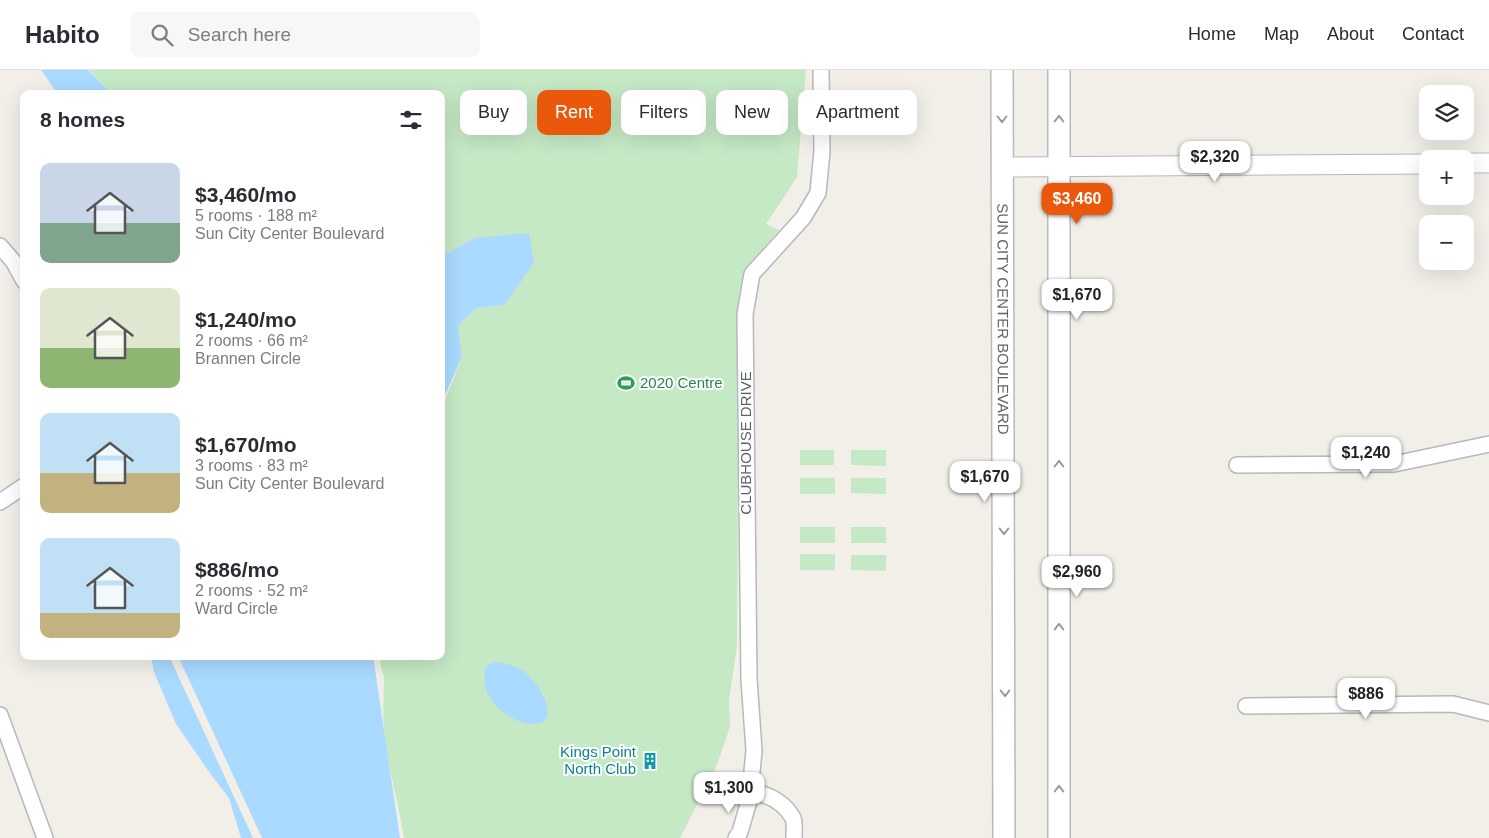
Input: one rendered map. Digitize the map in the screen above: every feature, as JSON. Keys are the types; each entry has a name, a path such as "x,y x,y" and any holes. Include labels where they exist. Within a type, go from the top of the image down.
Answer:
{"main road":[{"name":"SUN CITY CENTER BOULEVARD","path":"1002,70 1004,838"},
{"path":"1059,70 1059,838"}],"street":[{"name":"CLUBHOUSE DRIVE","path":"736,838 740,832 749,801 754,751 749,679 745,314 752,274 803,218 818,193 822,151 821,70"},
{"path":"1474,163 1489,163"},
{"path":"1002,167 1419,164"},
{"path":"0,246 13,260 20,273"},
{"path":"1237,465 1394,464 1489,444"},
{"path":"0,502 20,489"},
{"path":"1246,706 1453,704 1489,713"},
{"path":"0,715 41,837"},
{"path":"750,791 764,794 782,804 794,819 794,838"}],"green space":[{"path":"89,70 806,70 804,90 798,90 798,135 801,135 797,177 766,224 779,230 753,260 739,293 737,646 729,700 730,727 716,767 680,838 404,838 385,738 383,715 384,676 380,660 445,660 445,401 462,357 458,326 476,308 504,305 474,238 445,255 445,90 108,90"},
{"path":"800,450 834,450 834,465 800,465"},
{"path":"851,450 886,450 886,466 851,465"},
{"path":"800,478 835,478 835,494 800,494"},
{"path":"851,478 886,478 886,494 851,493"},
{"path":"800,527 835,527 835,543 800,543"},
{"path":"851,527 886,527 886,543 851,543"},
{"path":"800,554 835,554 835,570 800,570"},
{"path":"851,555 886,555 886,571 851,570"}],"water":[{"path":"41,70 88,70 108,90 55,90"},
{"path":"529,233 534,263 504,305 476,308 458,326 462,357 445,395 445,255 474,238"},
{"path":"152,660 171,660 253,838 241,838 229,798 176,724 154,672"},
{"path":"180,660 374,660 400,838 262,838"},
{"path":"494,662 519,668 529,676 538,687 547,707 546,719 536,724 522,722 506,715 493,702 485,686 486,666"}],"place":[{"name":"2020 Centre","path":"626,383"},
{"name":"Kings Point North Club","path":"650,761"}]}
